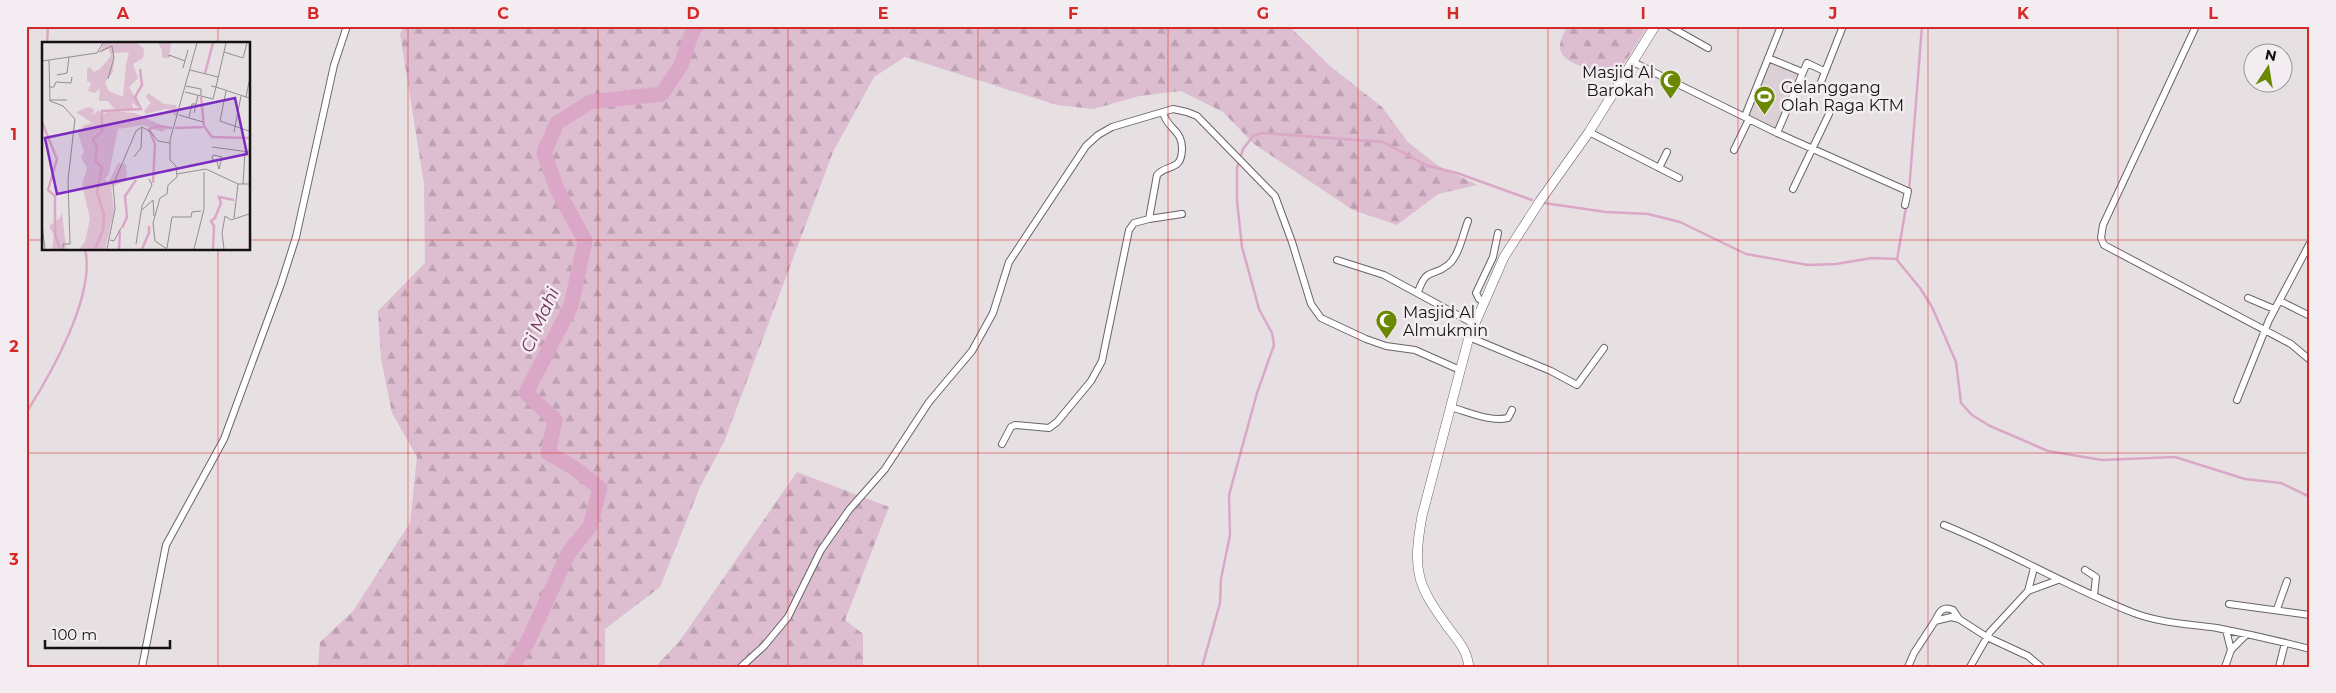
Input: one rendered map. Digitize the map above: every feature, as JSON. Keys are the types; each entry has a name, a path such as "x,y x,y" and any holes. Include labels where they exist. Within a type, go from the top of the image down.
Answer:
{"main road":[{"path":"1469,667 1467,653 1428,599 1417,566 1422,516 1469,337 1504,257 1540,201 1589,132 1655,26"}],"street":[{"path":"142,667 166,545 224,440 281,284 296,236 334,65 347,26"},
{"path":"1669,26 1708,48"},
{"path":"1734,150 1781,26"},
{"path":"1821,82 1826,74 1824,70 1844,26"},
{"path":"2196,26 2104,225 2101,238 2104,245 2291,344 2310,360"},
{"path":"1768,58 1802,72"},
{"path":"1634,62 1777,132 1906,190 1908,192 1905,205"},
{"path":"1777,132 1806,63 1824,70"},
{"path":"741,667 764,646 788,617 821,550 849,510 885,469 933,396 976,344 993,313 1009,262 1086,146 1098,135 1112,127 1163,112 1180,110 1197,116 1269,188 1281,209 1311,304 1321,318 1366,339 1386,346 1415,350 1460,370"},
{"path":"1149,219 1157,175 1161,169 1177,164 1182,157 1180,138 1165,122 1163,112"},
{"path":"1793,189 1829,114"},
{"path":"1589,132 1679,178"},
{"path":"1659,168 1667,152"},
{"path":"1002,444 1010,427 1015,425 1049,428 1057,422 1091,381 1106,350 1129,230 1134,223 1182,214"},
{"path":"1418,292 1427,274 1449,264 1468,221"},
{"path":"1484,301 1479,299 1476,293 1493,258 1498,233"},
{"path":"2237,400 2264,330 2310,243"},
{"path":"1337,260 1384,275 1474,324"},
{"path":"2248,298 2274,309"},
{"path":"2280,301 2310,316"},
{"path":"1469,337 1552,372 1577,385 1604,348"},
{"path":"1450,407 1489,419 1500,420 1508,418 1512,410"},
{"path":"1944,525 1971,536 2058,580 2147,617 2226,630 2310,649"},
{"path":"1970,667 1987,637 2028,591 2034,568"},
{"path":"2085,570 2096,577 2094,595"},
{"path":"2028,591 2058,580"},
{"path":"2277,609 2287,581"},
{"path":"2229,604 2277,609 2310,615"},
{"path":"1908,667 1914,653 1944,608 1952,610 1959,619 1987,637 2028,656 2041,667"},
{"path":"2226,630 2231,650"},
{"path":"2225,667 2231,650 2246,634"},
{"path":"2279,667 2285,643"}],"shaded area":[{"path":"1769,59 1801,72 1777,131 1747,115"}],"green space":[{"path":"404,26 1289,26 1330,66 1382,107 1408,142 1437,165 1477,185 1438,194 1397,225 1353,210 1254,144 1223,112 1181,91 1139,96 1094,109 1057,105 905,57 874,77 833,152 724,442 700,487 660,587 605,629 605,667 318,667 320,642 353,611 410,523 417,457 392,413 381,359 378,311 425,263 424,184 400,34"},
{"path":"1567,26 1648,26 1617,75 1584,67 1568,60 1560,49 1560,43"},
{"path":"797,472 889,507 845,620 863,634 863,667 655,667 679,642"}],"waterway":[{"path":"47,42 48,26"},
{"name":"Ci Mahi","path":"512,667 528,641 568,554 590,526 600,488 573,467 548,453 555,420 526,393 571,306 585,241 557,189 544,153 557,123 590,102 662,94 681,65 693,30 697,26"},
{"path":"1909,191 1922,26"},
{"path":"1202,667 1220,603 1221,579 1230,535 1229,495 1257,393 1274,345 1272,333 1259,309 1242,247 1237,201 1237,168 1243,149 1253,136 1262,133 1383,142 1428,166 1457,173 1532,200"},
{"path":"1544,203 1606,212 1648,214 1680,222 1746,254 1808,265 1836,264 1872,258 1897,259"},
{"path":"1906,207 1897,260 1920,288 1932,307 1956,362 1961,403 1972,415 1990,426 2048,451 2102,460 2175,457 2245,479 2281,483 2310,497"},
{"path":"26,413 59,356 78,311 87,268 85,250"}],"place":[{"name":"Masjid Al Barokah","path":"1670,100"},
{"name":"Gelanggang Olah Raga KTM","path":"1765,115"},
{"name":"Masjid Al Almukmin","path":"1387,340"}]}
